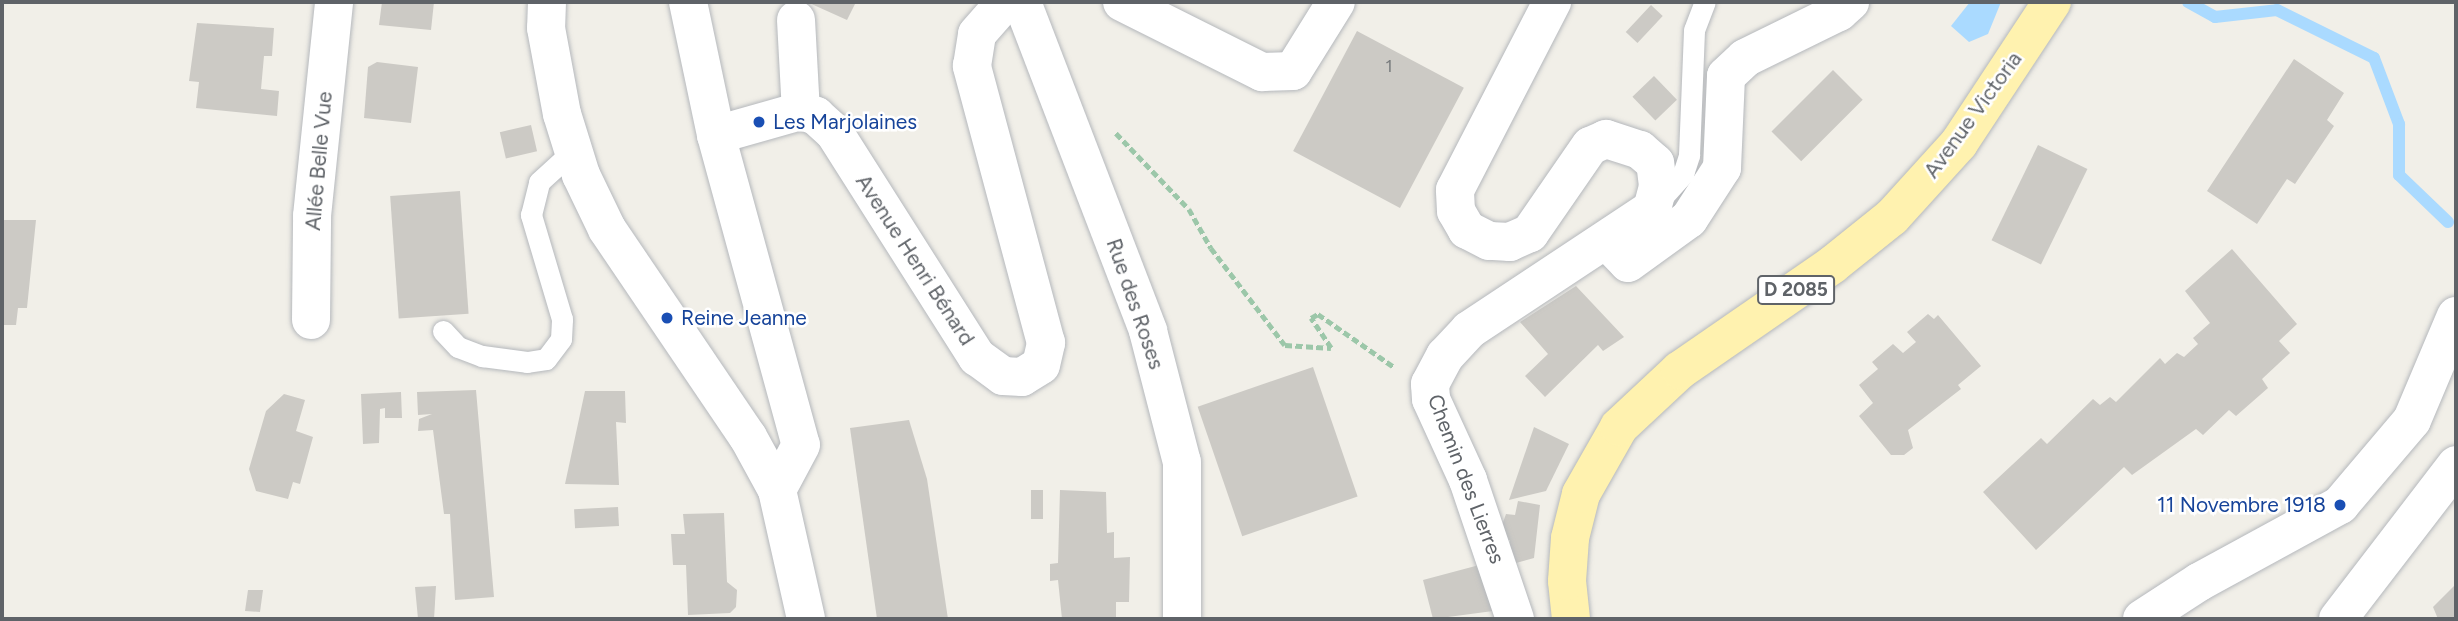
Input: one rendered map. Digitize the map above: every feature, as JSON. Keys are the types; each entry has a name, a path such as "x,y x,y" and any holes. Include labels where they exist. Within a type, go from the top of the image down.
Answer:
{"main road":[{"name":"Avenue Victoria","path":"1572,619 1567,581 1570,538 1581,494 1619,427 1680,370 1832,265 1892,217 1959,143 2052,2"}],"street":[{"name":"Allée Belle Vue","path":"311,320 312,216 334,2"},
{"path":"547,2 546,28 573,151 607,229 748,437 777,490 806,619"},
{"path":"688,2 716,135 801,445 777,490"},
{"name":"Avenue Henri Bénard","path":"801,111 816,116 834,132 977,357 1003,376 1022,377 1041,365 1046,342 971,66 977,34 1005,2"},
{"name":"Rue des Roses","path":"1023,2 1148,331 1179,449 1182,619"},
{"path":"1122,2 1262,72 1293,71 1336,2"},
{"path":"1552,2 1455,190 1456,211 1467,230 1489,241 1510,242 1530,233 1590,146 1606,139 1640,149 1655,163 1658,186 1652,209 1607,241 1628,263 1689,219 1722,168 1726,76 1745,58 1839,12 1850,2"},
{"path":"716,135 801,111 796,20"},
{"name":"Chemin des Lierres","path":"1515,619 1468,480 1431,399 1430,384 1445,356 1469,330 1607,241"},
{"path":"2141,619 2199,582 2340,505 2412,419 2456,316"},
{"path":"2338,619 2456,465"}],"lane":[{"path":"1652,209 1683,174 1689,155 1694,30 1705,2"},
{"path":"443,331 458,347 482,356 527,362 546,359 554,349 561,339 562,319 531,215 540,182 573,151"}],"path":[{"path":"1108,124 1189,209 1211,248 1285,345 1331,348 1311,318 1318,314 1402,373 1430,384"}],"water":[{"path":"1970,2 2001,2 1988,34 1969,42 1951,26"}],"building":[{"path":"382,2 434,2 431,30 379,25"},
{"path":"807,2 856,2 847,20"},
{"path":"1651,5 1663,16 1637,43 1626,32"},
{"path":"197,23 274,28 272,56 264,56 261,89 279,91 277,116 196,108 199,82 189,81"},
{"path":"1357,31 1464,88 1400,208 1293,151"},
{"path":"2294,59 2344,93 2327,120 2334,126 2295,184 2287,179 2257,224 2207,191"},
{"path":"377,62 418,67 411,123 364,118 368,67"},
{"path":"1833,70 1863,100 1801,161 1771,132"},
{"path":"1654,76 1677,100 1655,121 1632,97"},
{"path":"531,125 537,151 506,159 500,132"},
{"path":"2038,145 2087,169 2041,264 1992,240"},
{"path":"460,191 469,314 399,319 390,196"},
{"path":"2,220 36,220 27,308 18,308 16,325 2,325"},
{"path":"2232,249 2297,324 2279,341 2290,353 2262,379 2268,388 2236,416 2229,410 2203,435 2196,429 2132,475 2124,467 2036,550 1983,492 2041,438 2047,444 2093,399 2100,405 2110,397 2116,402 2160,358 2165,364 2177,353 2184,357 2198,344 2193,338 2210,323 2185,291"},
{"path":"1576,286 1624,337 1603,351 1598,345 1545,397 1525,376 1548,354 1520,322"},
{"path":"1928,314 1934,319 1938,315 1981,366 1958,385 1961,389 1908,430 1913,448 1904,455 1891,455 1859,416 1873,403 1859,385 1878,369 1872,362 1893,344 1903,353 1916,342 1907,332"},
{"path":"1313,367 1358,497 1242,536 1198,407"},
{"path":"476,390 494,597 455,600 450,514 444,514 433,430 418,431 419,419 432,414 418,415 417,392"},
{"path":"585,391 625,391 626,423 616,422 619,485 565,484"},
{"path":"401,392 402,418 385,418 385,408 380,409 379,443 363,444 361,394"},
{"path":"284,394 305,400 296,431 313,437 300,484 293,482 288,499 256,491 249,469 266,411"},
{"path":"909,420 927,479 948,619 877,619 850,428"},
{"path":"1534,427 1569,444 1546,491 1509,500"},
{"path":"1031,490 1043,490 1043,519 1031,519"},
{"path":"1060,490 1106,492 1107,533 1114,532 1114,558 1130,557 1129,602 1116,602 1116,619 1062,619 1058,580 1050,581 1050,564 1058,563"},
{"path":"1518,501 1540,505 1534,558 1510,563 1510,540 1504,540 1501,528 1506,514 1515,515"},
{"path":"618,507 619,526 575,528 574,509"},
{"path":"724,513 727,582 737,590 736,607 730,613 688,615 686,565 673,565 671,534 685,534 683,514"},
{"path":"1483,564 1493,611 1433,619 1423,580"},
{"path":"2456,584 2456,619 2438,619 2433,607"},
{"path":"436,586 434,619 418,619 415,587"},
{"path":"248,590 263,590 260,612 245,611"}],"waterway":[{"path":"2188,2 2215,17 2277,10 2374,58 2399,124 2399,175 2448,222"}],"place":[{"name":"Les Marjolaines","path":"759,122"},
{"name":"Reine Jeanne","path":"667,318"},
{"name":"11 Novembre 1918","path":"2340,505"}]}
